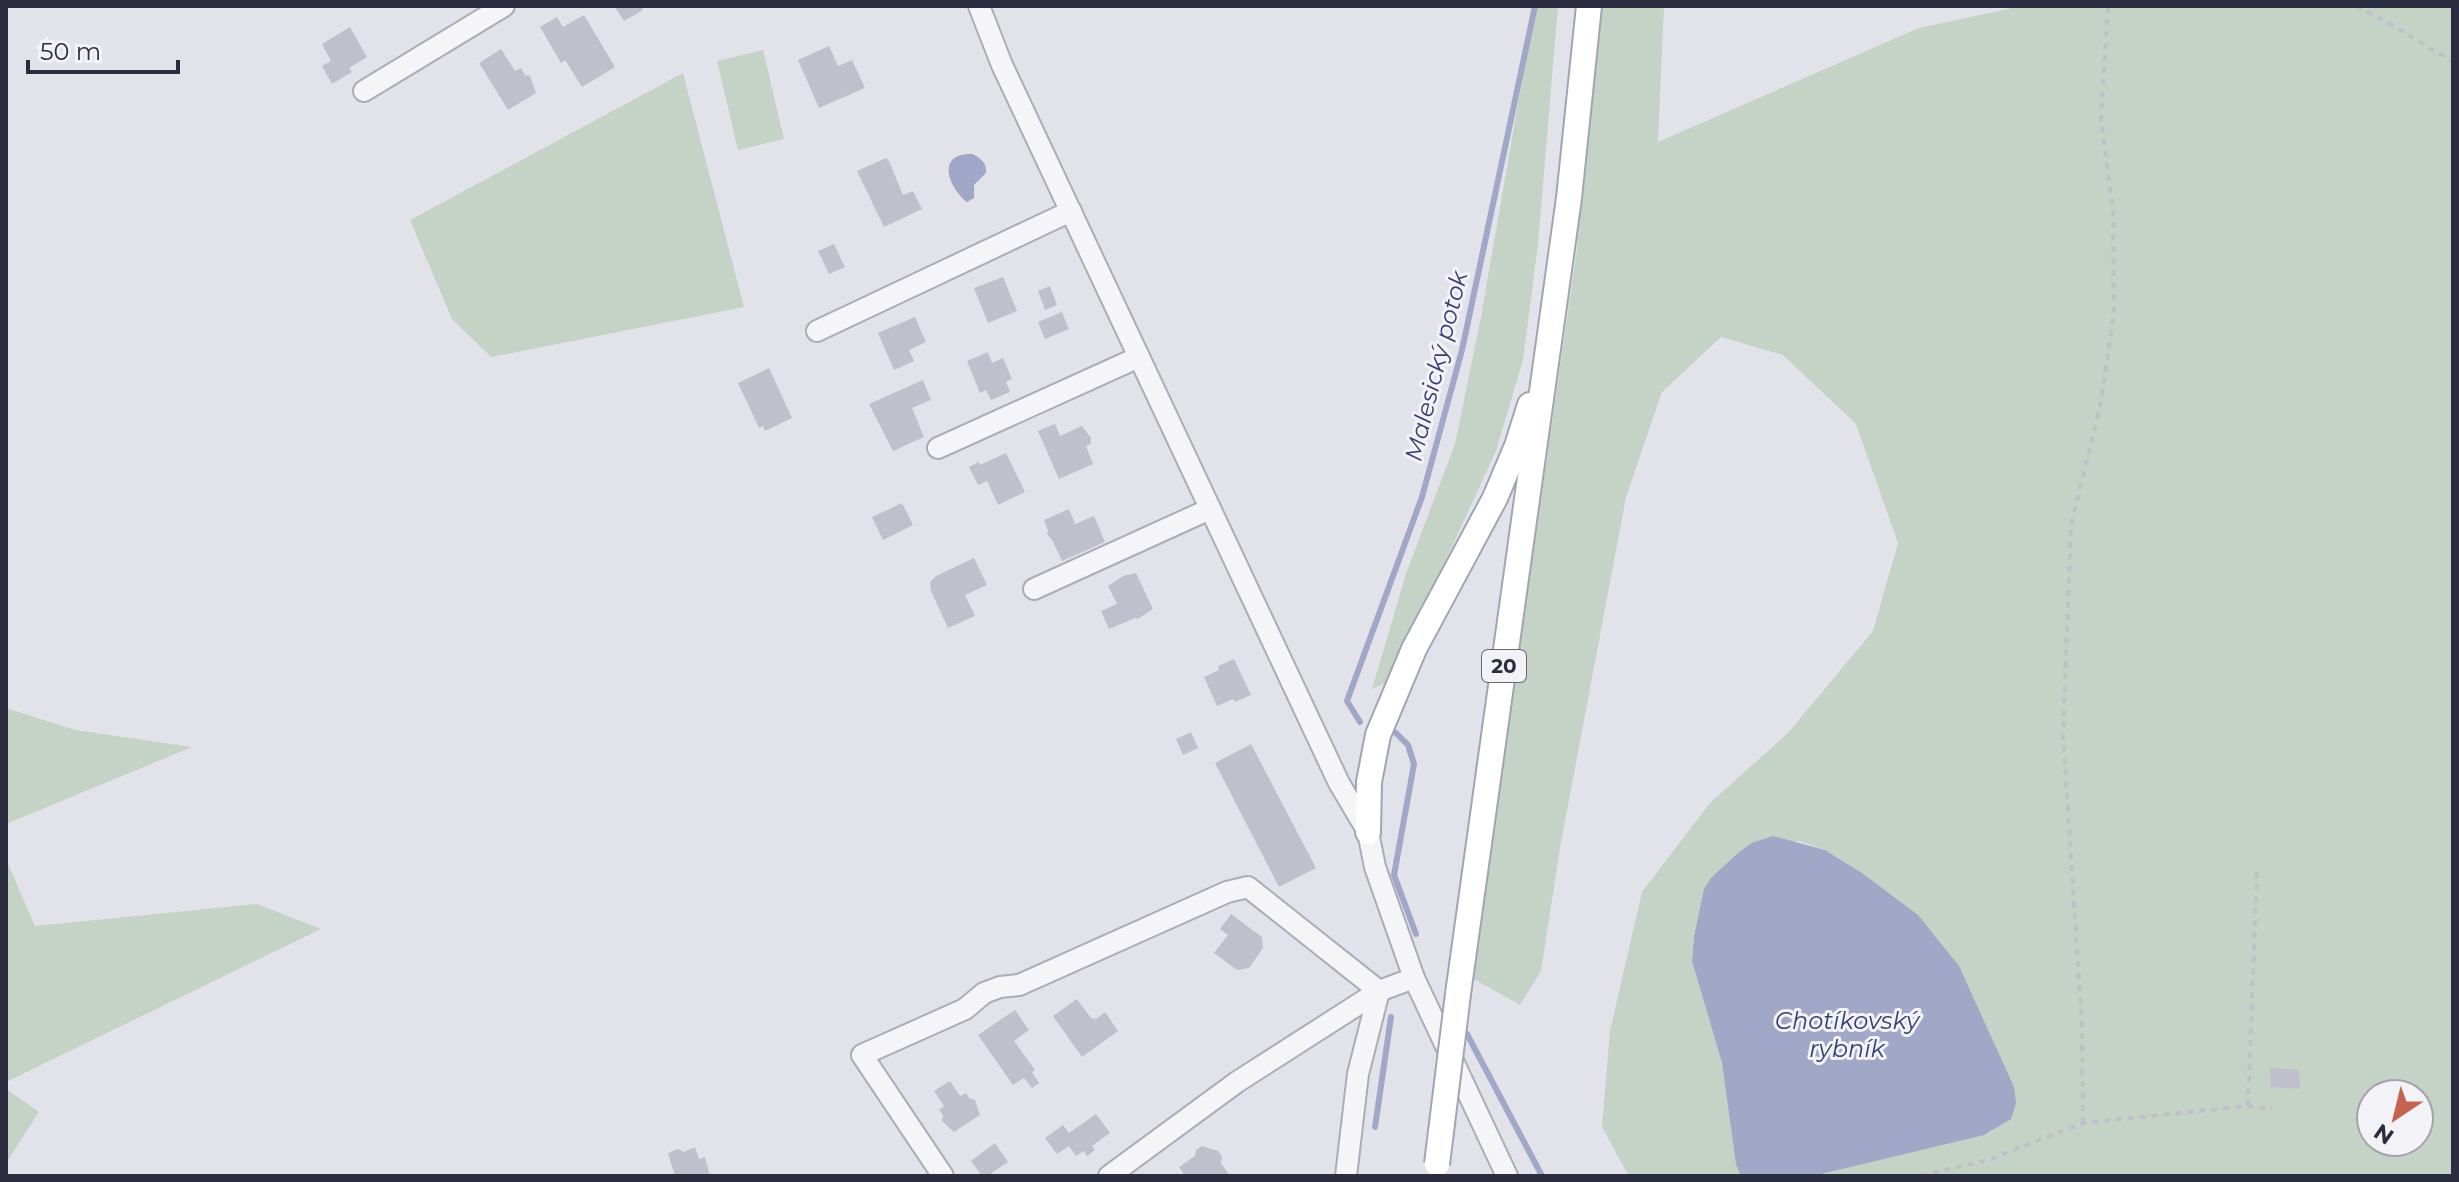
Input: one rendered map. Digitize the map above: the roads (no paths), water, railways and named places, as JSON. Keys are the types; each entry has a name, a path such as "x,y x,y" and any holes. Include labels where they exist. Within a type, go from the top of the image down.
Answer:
{"main road":[{"name":"20","path":"1436,1170 1551,338 1589,6"},
{"path":"1368,832 1369,782 1378,735 1414,649 1495,498 1517,446 1551,338"}],"street":[{"path":"364,91 504,6"},
{"path":"979,6 1002,65 1339,783 1368,832 1375,867 1414,978 1507,1176"},
{"path":"817,331 1071,211"},
{"path":"938,448 1139,357"},
{"path":"1034,589 1210,509"},
{"path":"943,1176 862,1055 965,1009 995,988 1019,985 1227,892 1248,887 1379,991"},
{"path":"1109,1176 1237,1082 1379,991 1414,978"},
{"path":"1346,1176 1358,1074 1379,991"}],"water":[{"path":"972,154 983,161 986,173 974,185 974,198 967,202 951,180 949,165 960,155"},
{"name":"Chotíkovský rybník","path":"1773,836 1825,850 1918,915 1959,966 2014,1087 2016,1103 2011,1119 1984,1135 1813,1176 1741,1176 1736,1165 1722,1063 1692,961 1694,936 1704,889 1711,878 1752,843"}],"waterway":[{"name":"Malesický potok","path":"1360,722 1347,701 1422,497 1462,350 1535,6"},
{"name":"Malesický potok","path":"1396,733 1408,745 1414,764 1394,875 1416,934"},
{"path":"1375,1127 1391,1017"},
{"name":"Malesický potok","path":"1467,1034 1542,1176"}]}
